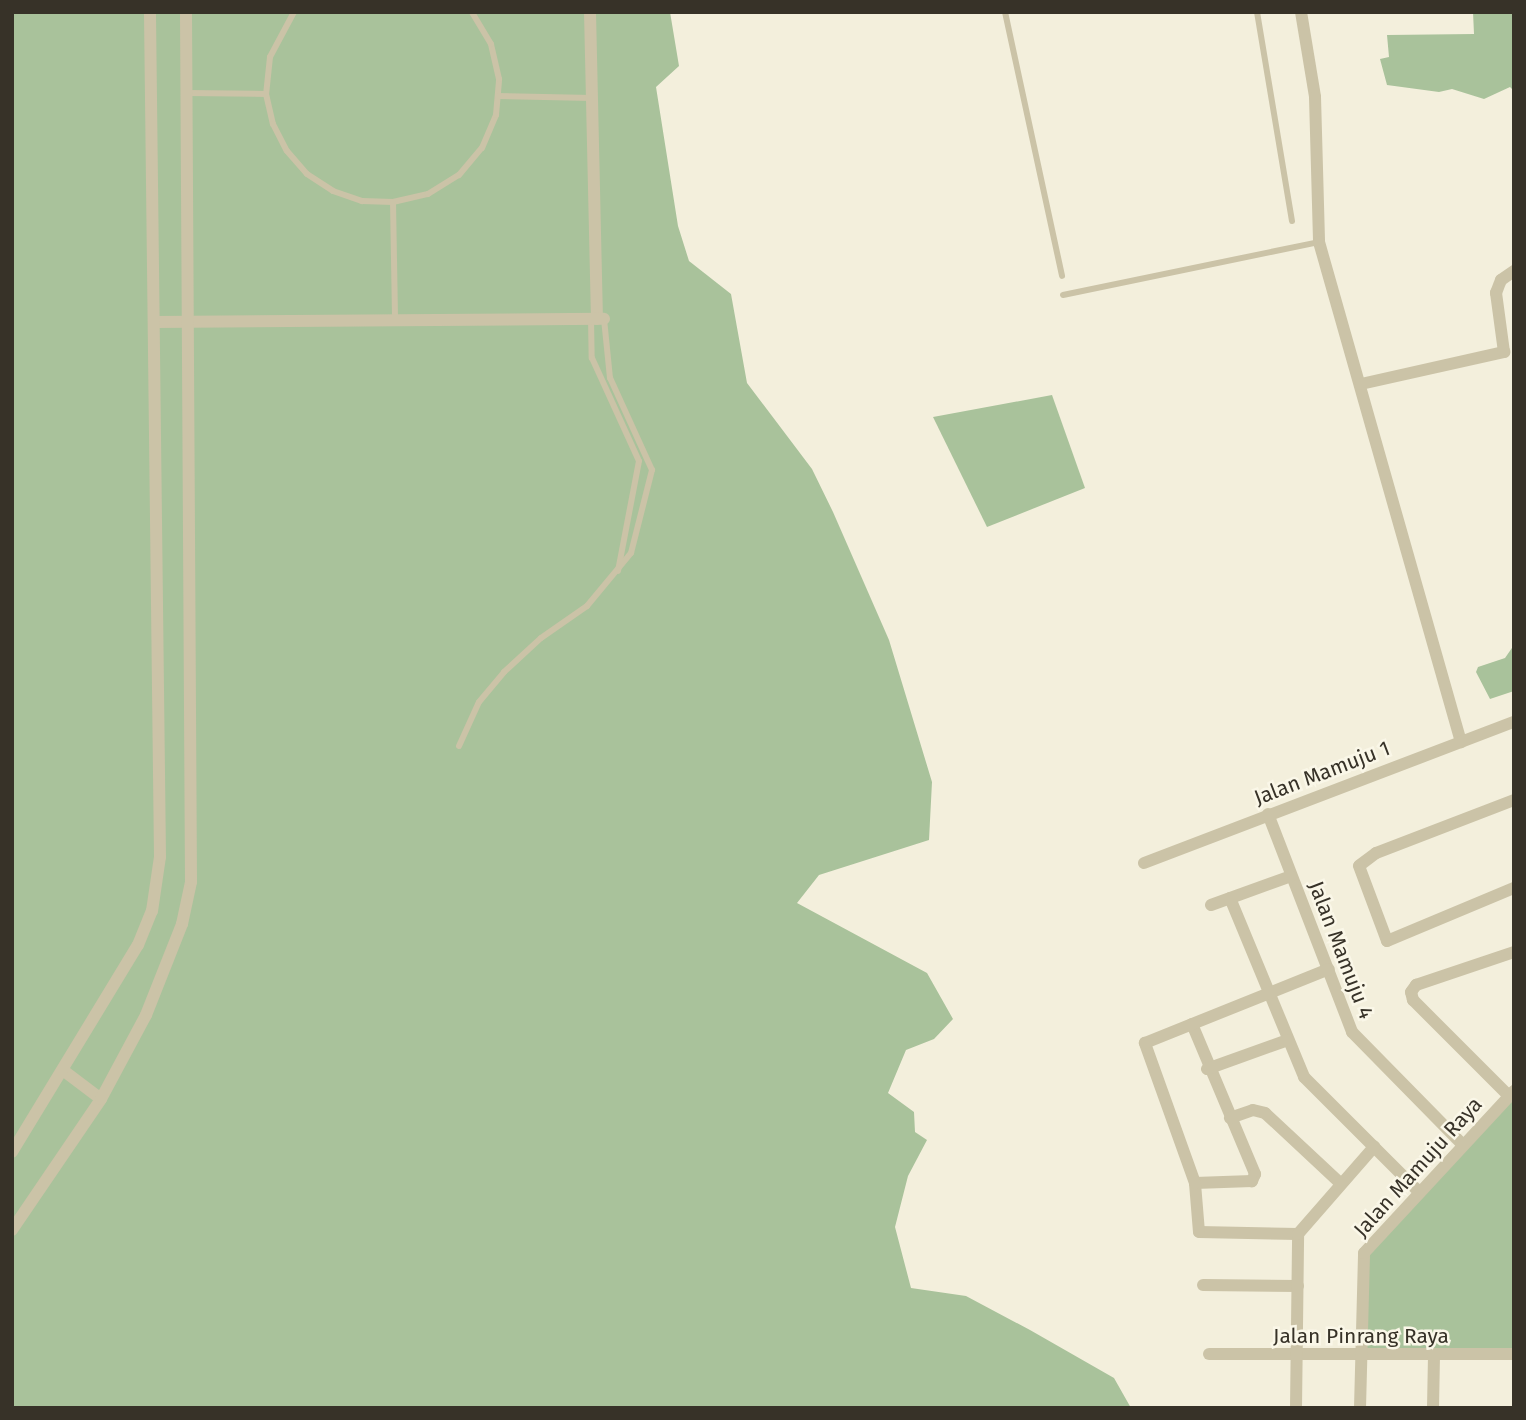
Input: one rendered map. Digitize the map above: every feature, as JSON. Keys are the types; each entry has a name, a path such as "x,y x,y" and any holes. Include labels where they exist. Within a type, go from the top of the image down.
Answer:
{"street":[{"path":"12,1152 64,1071 138,945 152,911 160,858 156,322 150,12"},
{"path":"12,1230 101,1099 146,1015 182,924 191,882 191,320 186,12"},
{"path":"156,322 597,319 590,12"},
{"path":"1307,12 1301,12 1315,97 1319,242 1461,742"},
{"path":"1361,384 1509,352 1496,293 1501,280 1514,271"},
{"name":"Jalan Mamuju 1","path":"1144,863 1514,722"},
{"path":"1514,800 1376,853 1359,866 1381,928 1390,941 1514,888"},
{"name":"Jalan Mamuju 4","path":"1268,814 1355,1038 1462,1144"},
{"path":"1211,905 1292,876"},
{"path":"1230,898 1304,1077 1418,1191"},
{"path":"1511,1094 1413,1000 1411,992 1416,985 1514,952"},
{"path":"1298,1234 1200,1233 1195,1183 1145,1045 1149,1040 1329,969"},
{"path":"1192,1024 1254,1179 1195,1183"},
{"path":"1208,1069 1288,1040"},
{"path":"64,1071 101,1099"},
{"name":"Jalan Mamuju Raya","path":"1360,1408 1364,1253 1418,1191 1511,1094"},
{"path":"1230,1118 1253,1110 1265,1113 1339,1182"},
{"path":"1296,1408 1298,1234 1339,1182 1374,1147"},
{"path":"1203,1285 1298,1286"},
{"name":"Jalan Pinrang Raya","path":"1209,1354 1362,1358 1434,1354 1514,1354"},
{"path":"1433,1408 1434,1354"}],"lane":[{"path":"294,12 270,57 266,94 273,124 286,151 307,174 353,198 393,202 428,194 459,175 482,148 496,114 499,79 491,44 472,12"},
{"path":"1005,12 1062,276"},
{"path":"1258,12 1292,221"},
{"path":"187,93 266,94"},
{"path":"498,96 592,98"},
{"path":"393,202 395,320"},
{"path":"1063,295 1319,242"},
{"path":"597,319 592,358 639,461 618,572"},
{"path":"459,746 479,702 503,672 541,638 587,606 618,572 631,552 652,470 610,378 597,319"}],"green space":[{"path":"12,12 670,12 679,66 656,87 678,226 689,261 731,294 747,383 812,469 833,512 889,640 932,782 929,840 819,875 797,903 927,973 953,1019 934,1039 906,1050 888,1093 914,1112 915,1132 927,1140 908,1176 895,1227 911,1288 966,1296 1030,1330 1114,1378 1131,1408 12,1408"},
{"path":"1473,12 1514,12 1514,91 1510,87 1484,99 1452,89 1439,92 1387,85 1380,59 1389,57 1387,35 1474,34"},
{"path":"1052,395 1085,488 987,527 933,417"},
{"path":"1514,645 1514,691 1490,699 1476,672 1478,667 1505,658"},
{"path":"1514,1091 1514,1354 1362,1358 1362,1261"}]}
